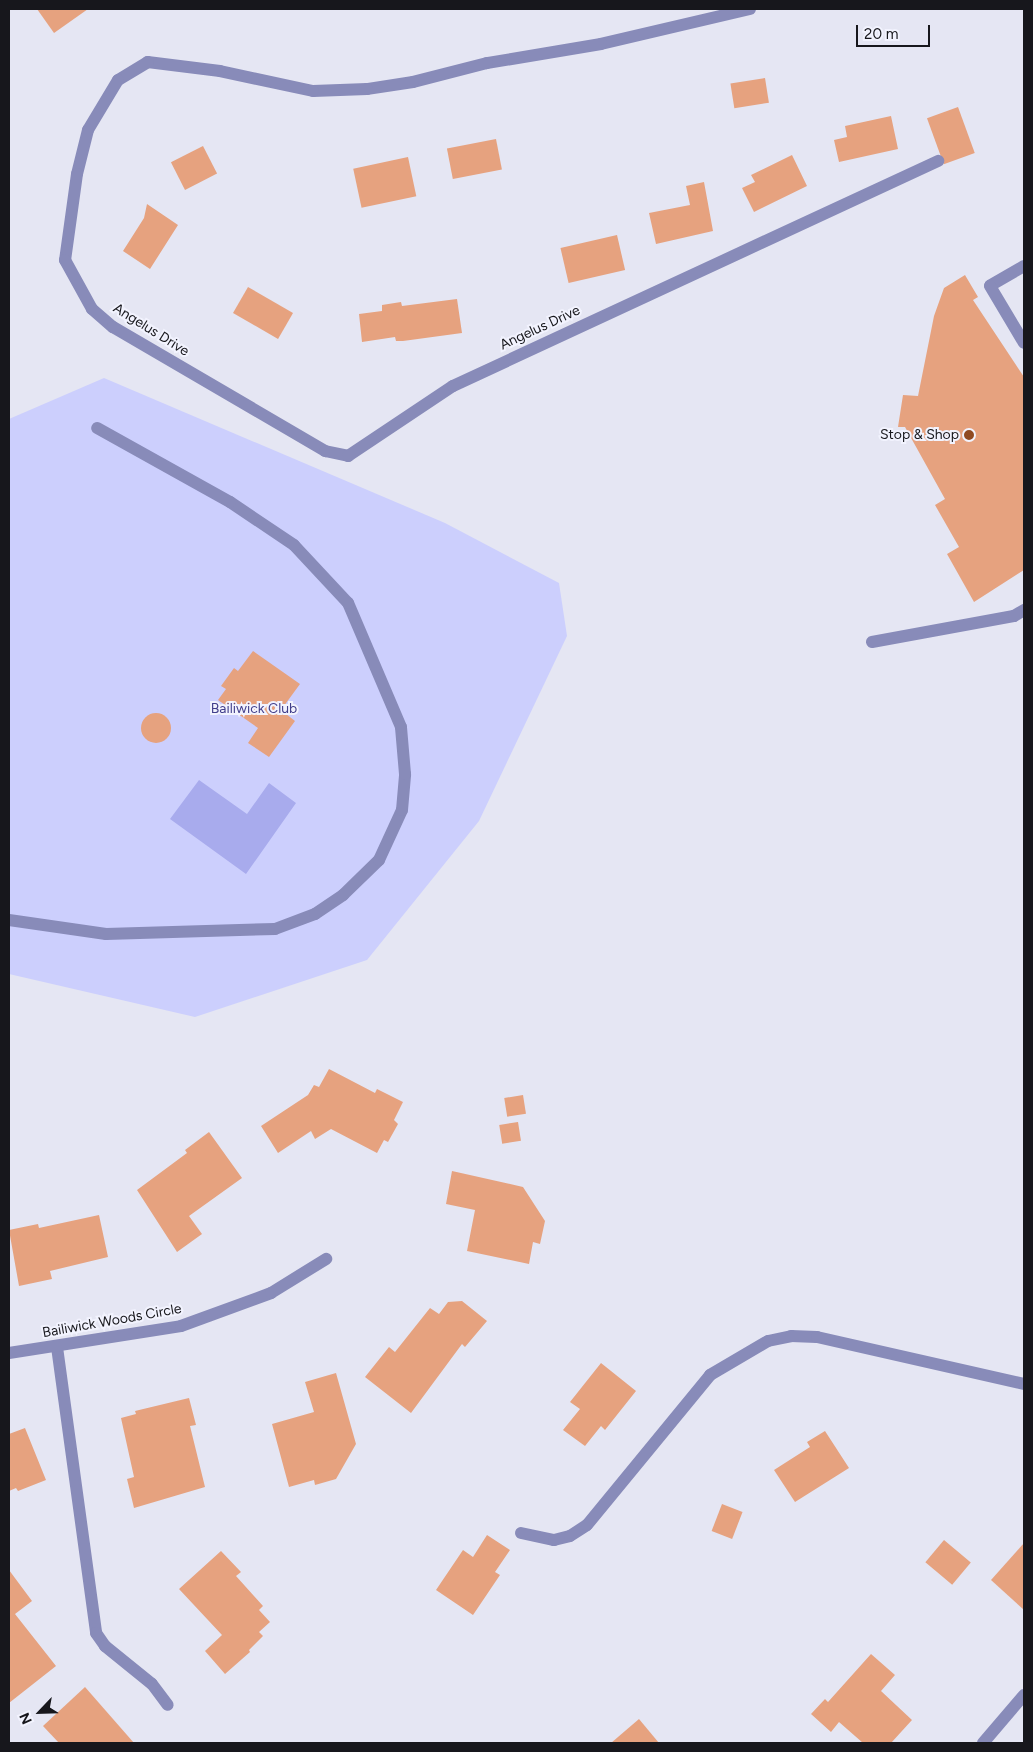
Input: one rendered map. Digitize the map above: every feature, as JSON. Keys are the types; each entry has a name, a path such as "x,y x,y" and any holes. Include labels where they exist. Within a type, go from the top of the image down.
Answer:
{"street":[{"name":"Angelus Drive","path":"750,9 601,44 487,63 413,82 367,89 313,91 220,71 148,62 118,80 88,130 77,174 65,260 92,309 113,327 326,451 348,456 453,386 938,161"},
{"path":"1024,266 990,286 1024,340"},
{"path":"9,920 106,934 274,929 315,914 343,896 379,860 402,810 405,774 401,727 348,603 294,545 230,502 97,428"},
{"path":"872,642 1014,616 1024,610"},
{"name":"Bailiwick Woods Circle","path":"9,1353 57,1347 181,1326 219,1314 271,1293 326,1259"},
{"path":"521,1533 554,1540 570,1536 587,1525 710,1375 768,1341 818,1337 1024,1384"},
{"path":"57,1347 96,1633 105,1646 152,1684 168,1705"},
{"path":"983,1743 1024,1695"}],"green space":[{"name":"Bailiwick Club","path":"104,378 445,523 559,583 567,636 479,821 367,960 195,1017 9,974 9,419"}],"shaded area":[{"path":"199,780 247,814 269,783 296,803 246,874 170,819"}],"building":[{"path":"37,9 88,9 54,33"},
{"path":"765,78 769,103 734,108 730,83"},
{"path":"958,107 975,153 944,164 927,118"},
{"path":"891,116 898,149 839,162 834,140 847,137 845,126"},
{"path":"496,139 502,169 453,179 447,149"},
{"path":"203,146 217,174 185,190 171,162"},
{"path":"792,155 807,186 754,212 742,188 755,182 751,175"},
{"path":"408,157 416,196 362,208 353,169"},
{"path":"704,182 713,231 656,244 649,213 690,205 686,186"},
{"path":"147,204 178,225 150,269 123,251 144,218"},
{"path":"617,235 625,270 569,283 560,248"},
{"name":"Stop & Shop","path":"965,275 978,297 973,300 1024,377 1024,570 974,602 947,554 959,547 935,505 945,499 905,427 898,427 903,395 918,396 934,316 944,288"},
{"path":"248,287 293,313 278,339 233,313"},
{"path":"457,299 462,333 403,341 396,341 395,337 362,342 359,314 382,311 382,305 401,302 402,306"},
{"path":"253,651 300,684 281,710 295,721 269,757 248,743 258,728 218,700 226,689 221,686 234,668 238,671"},
{"path":"156,713 167,717 171,728 167,739 156,743 145,739 141,728 145,717"},
{"path":"329,1069 375,1093 377,1089 403,1102 394,1120 398,1124 388,1142 384,1140 377,1153 331,1129 315,1139 311,1131 278,1153 261,1126 308,1095 314,1085 319,1087"},
{"path":"523,1095 526,1114 507,1117 504,1098"},
{"path":"518,1122 521,1141 502,1144 499,1125"},
{"path":"209,1132 242,1178 189,1216 202,1234 177,1252 137,1190 187,1153 185,1150"},
{"path":"452,1171 523,1187 545,1221 540,1244 533,1242 529,1264 467,1251 475,1210 446,1204"},
{"path":"99,1215 108,1257 50,1271 52,1279 19,1286 9,1230 38,1224 39,1228"},
{"path":"462,1301 487,1321 465,1347 462,1344 411,1413 365,1377 389,1347 395,1352 430,1308 439,1314 448,1302"},
{"path":"601,1363 636,1391 605,1430 601,1426 585,1446 563,1430 580,1409 570,1402"},
{"path":"336,1373 356,1444 336,1479 315,1485 314,1480 289,1487 272,1424 314,1412 305,1382"},
{"path":"189,1398 196,1425 190,1426 205,1487 134,1508 127,1479 134,1477 121,1418 136,1414 135,1411"},
{"path":"25,1428 46,1480 18,1491 16,1488 9,1491 9,1434"},
{"path":"825,1431 849,1468 795,1502 774,1470 810,1447 807,1442"},
{"path":"722,1504 743,1512 732,1539 712,1531"},
{"path":"487,1535 510,1550 495,1572 500,1575 473,1615 436,1590 463,1550 473,1557"},
{"path":"944,1540 971,1562 952,1585 925,1562"},
{"path":"1024,1543 1024,1610 991,1580"},
{"path":"221,1551 241,1572 236,1576 263,1606 259,1610 270,1622 259,1632 263,1636 249,1650 250,1652 225,1674 205,1651 222,1635 179,1589"},
{"path":"9,1570 32,1601 15,1614 56,1666 9,1703"},
{"path":"871,1654 895,1675 881,1691 912,1720 891,1743 863,1743 839,1722 831,1732 811,1714 825,1699 828,1702"},
{"path":"85,1687 134,1743 59,1743 43,1726"},
{"path":"639,1719 659,1743 611,1743"}],"place":[{"name":"Stop & Shop","path":"969,435"}]}
